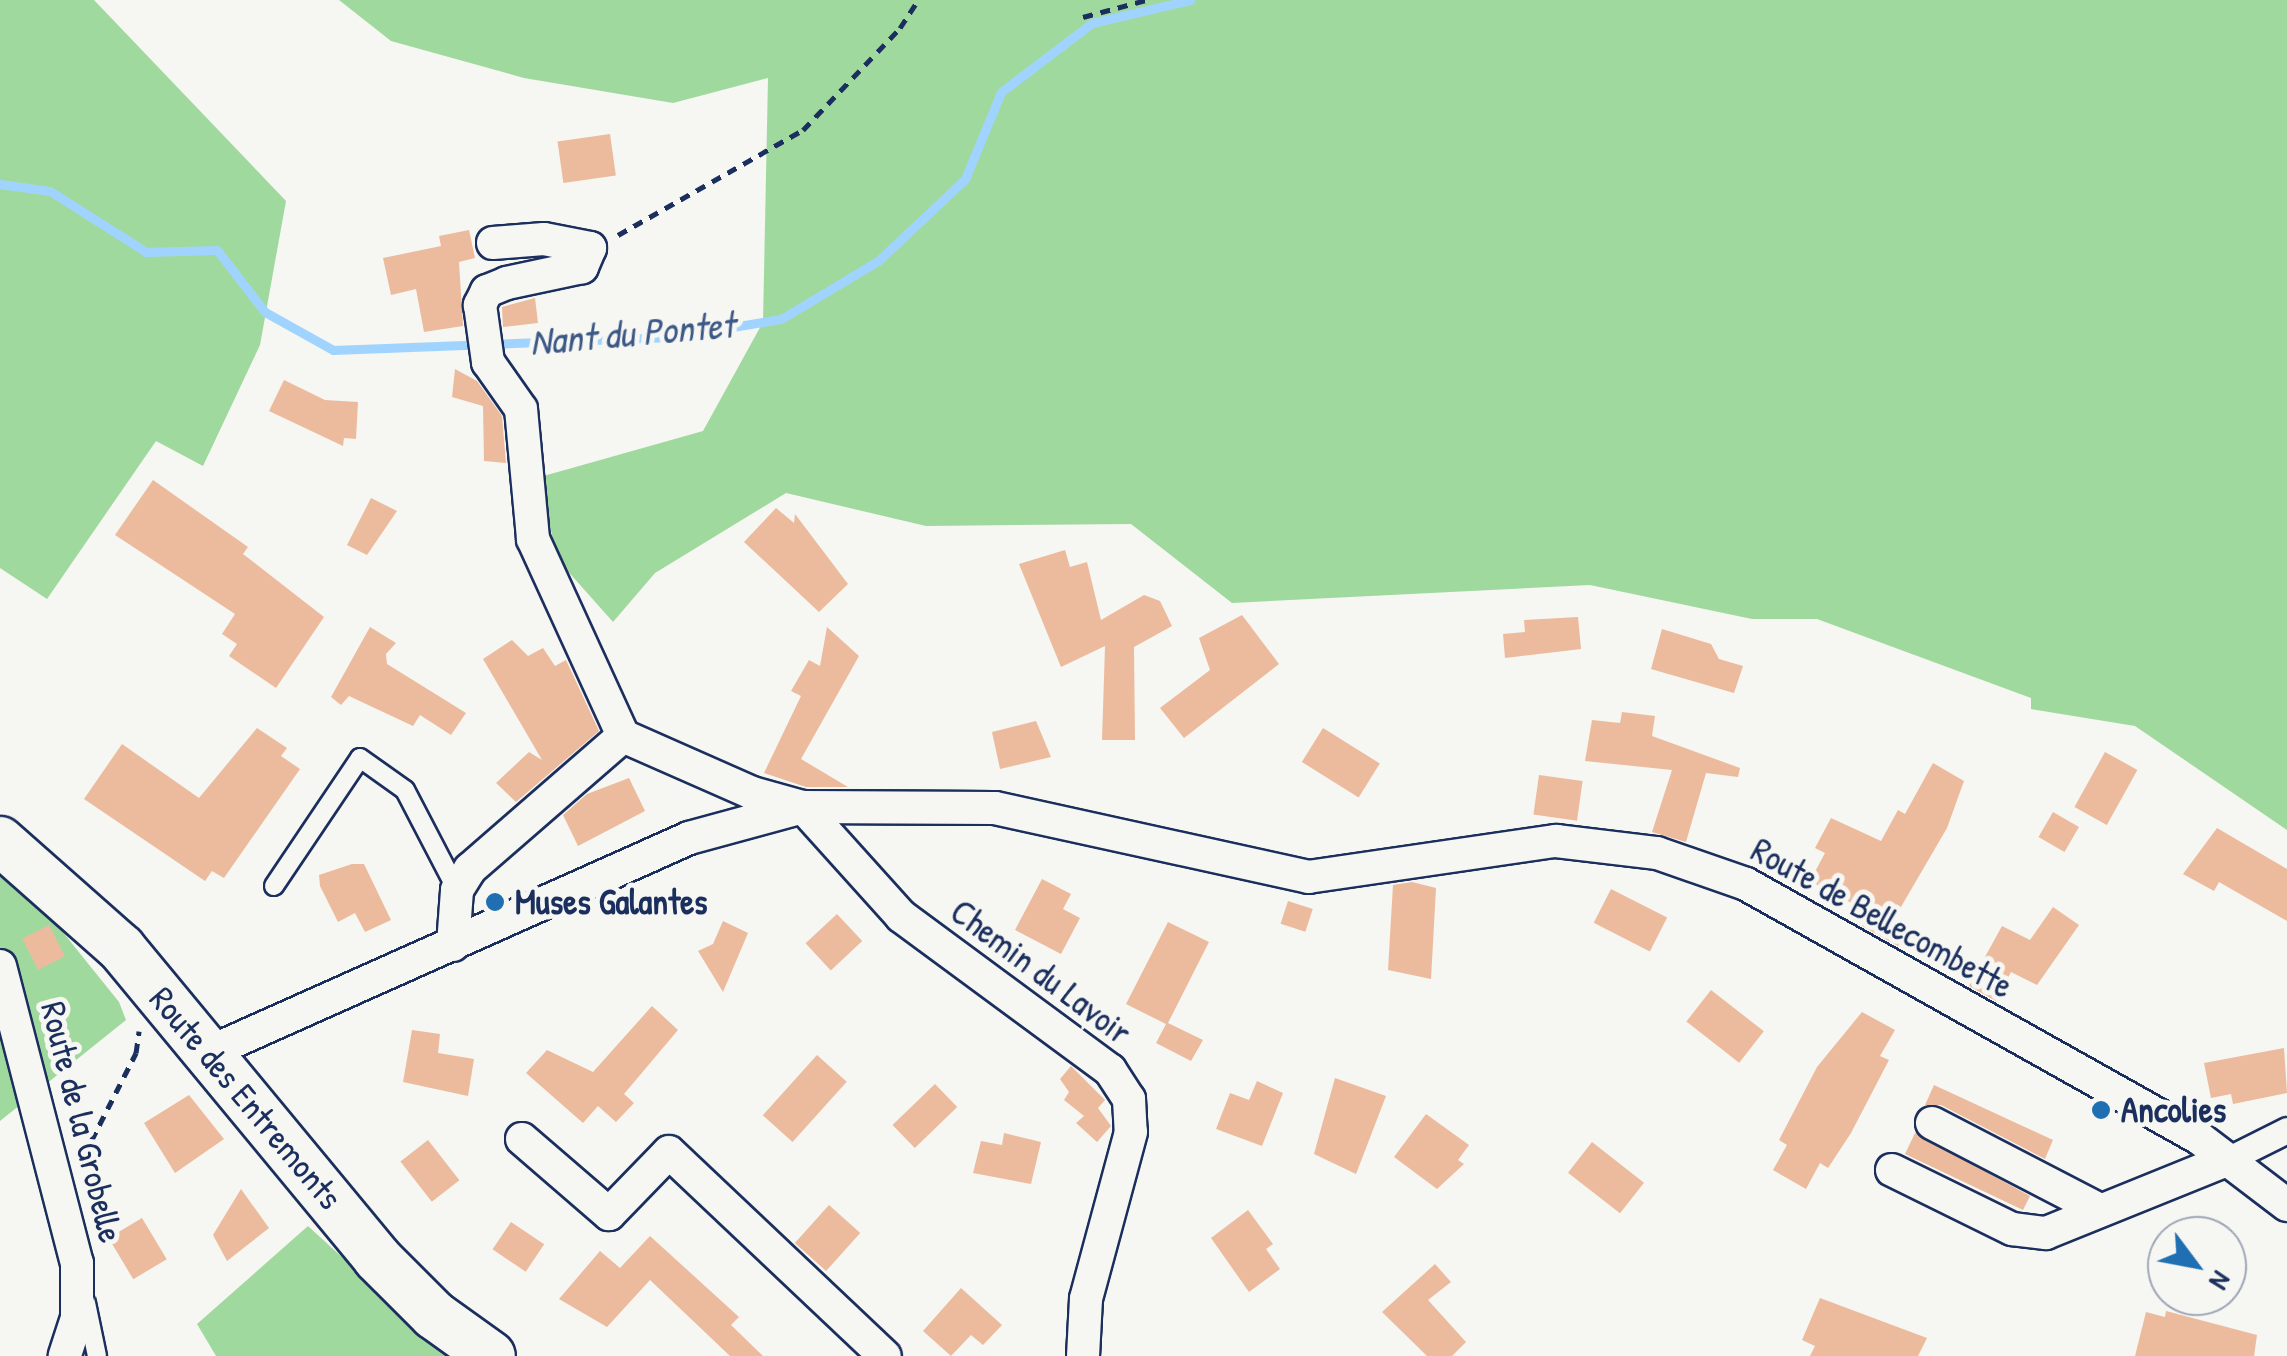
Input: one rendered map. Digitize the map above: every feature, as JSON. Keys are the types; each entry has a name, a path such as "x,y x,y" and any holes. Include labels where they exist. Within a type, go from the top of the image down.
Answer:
{"main road":[{"name":"Route des Entremonts","path":"0,841 121,948 377,1258 434,1315 490,1356"}],"street":[{"path":"453,945 458,890 528,816 623,736 533,539 521,410 488,362 480,305 487,291 582,266 590,248 544,239 493,243"},
{"name":"Route de Bellecombette","path":"623,736 752,792 803,806 994,808 1308,877 1556,841 1657,854 1746,884 2199,1138 2287,1205"},
{"name":"Route de Bellecombette","path":"210,1052 271,1019 453,945 689,838 803,806"},
{"name":"Chemin du Lavoir","path":"803,806 901,916 1110,1070 1129,1099 1131,1132 1086,1299 1083,1356"},
{"name":"Route de la Grobelle","path":"0,966 69,1218 80,1289 64,1356"},
{"path":"1932,1124 2100,1210"},
{"path":"1892,1170 2012,1230 2046,1233 2226,1160 2287,1130"},
{"path":"522,1140 609,1214 668,1152 885,1356"}],"lane":[{"path":"274,886 360,758 405,790 458,890"},
{"path":"80,1289 97,1356"}],"path":[{"path":"590,248 670,210 803,130 900,28 918,0"},
{"path":"1082,17 1146,0"},
{"path":"78,1167 136,1053 140,1026"}],"green space":[{"path":"0,0 94,0 286,201 260,345 203,466 156,441 47,599 0,568"},
{"path":"339,0 2287,0 2287,830 2135,726 2031,709 2031,698 1817,619 1752,619 1590,585 1232,603 1131,524 926,526 786,493 655,573 613,622 557,559 540,477 703,431 763,322 768,78 673,103 524,78 391,41"},
{"path":"0,854 119,1002 126,1020 0,1121"},
{"path":"308,1226 450,1356 216,1356 197,1324"}],"building":[{"path":"610,134 616,176 563,183 558,141"},
{"path":"469,230 475,258 459,262 463,326 424,332 416,289 391,295 383,258 441,246 439,236"},
{"path":"535,298 538,323 503,327 502,307"},
{"path":"455,369 477,381 502,416 506,463 484,461 483,406 452,397"},
{"path":"284,380 325,400 358,402 356,439 344,438 343,446 269,411"},
{"path":"153,480 248,547 243,554 324,617 276,688 229,656 237,644 222,634 235,614 115,535"},
{"path":"371,498 397,511 367,555 347,545"},
{"path":"776,508 794,523 795,514 848,584 819,612 744,542"},
{"path":"1065,550 1070,567 1087,562 1101,620 1144,595 1160,601 1172,626 1134,647 1135,740 1102,740 1105,646 1061,667 1019,564"},
{"path":"1242,615 1279,664 1184,738 1160,708 1210,670 1199,638"},
{"path":"1578,617 1581,649 1505,658 1503,634 1525,632 1524,620"},
{"path":"370,627 396,643 386,654 387,664 466,713 451,735 420,715 413,726 349,696 341,705 331,697"},
{"path":"827,627 859,656 801,759 848,787 806,787 764,773 801,696 791,691 809,660 820,666"},
{"path":"1662,629 1711,644 1719,659 1743,666 1734,693 1651,669"},
{"path":"512,640 528,656 543,648 555,666 566,660 599,731 516,802 496,783 529,752 542,760 483,659"},
{"path":"1622,712 1655,716 1652,736 1740,768 1738,777 1706,773 1686,842 1652,832 1672,770 1585,761 1592,720 1620,723"},
{"path":"1036,721 1051,757 1000,769 992,732"},
{"path":"257,728 287,748 281,756 300,769 224,878 212,871 205,881 84,799 122,744 199,798"},
{"path":"1323,728 1380,764 1359,797 1302,762"},
{"path":"2105,752 2137,770 2107,825 2074,807"},
{"path":"1933,763 1964,781 1947,828 1891,924 1907,934 1898,946 1862,926 1870,913 1810,881 1825,853 1815,848 1831,818 1881,841 1898,810 1905,814"},
{"path":"1539,775 1583,781 1577,821 1533,815"},
{"path":"629,778 645,811 578,846 563,815 587,794"},
{"path":"2053,812 2079,827 2064,852 2038,837"},
{"path":"2217,828 2287,869 2287,921 2219,882 2214,891 2183,874"},
{"path":"364,864 391,920 365,932 355,913 338,922 320,886 319,875"},
{"path":"1042,879 1071,894 1063,909 1080,918 1061,954 1015,930"},
{"path":"1412,882 1436,888 1431,979 1388,970 1393,885"},
{"path":"1611,889 1667,918 1650,951 1594,923"},
{"path":"1288,901 1313,909 1305,932 1281,924"},
{"path":"2053,907 2079,925 2037,985 2011,972 1996,1001 1969,986 2002,926 2030,940"},
{"path":"837,914 862,941 831,970 806,943"},
{"path":"723,921 748,933 723,992 698,951 713,944"},
{"path":"1168,922 1209,942 1168,1023 1203,1040 1191,1061 1156,1043 1166,1024 1126,1004"},
{"path":"49,925 65,956 38,970 22,939"},
{"path":"1711,990 1764,1031 1739,1063 1686,1022"},
{"path":"652,1006 678,1030 624,1094 634,1103 616,1122 598,1106 583,1123 526,1073 547,1050 593,1072"},
{"path":"1862,1012 1895,1030 1880,1056 1889,1060 1851,1133 1828,1168 1820,1163 1806,1189 1773,1170 1787,1145 1779,1140 1817,1067"},
{"path":"412,1030 440,1034 438,1053 474,1059 468,1096 403,1082"},
{"path":"2284,1048 2287,1093 2233,1104 2231,1094 2211,1098 2204,1063"},
{"path":"817,1055 847,1082 793,1142 763,1115"},
{"path":"1071,1066 1105,1100 1098,1108 1111,1126 1097,1142 1076,1123 1084,1116 1064,1100 1069,1092 1060,1079"},
{"path":"1335,1078 1386,1096 1356,1174 1314,1154"},
{"path":"1257,1081 1283,1093 1262,1146 1216,1129 1230,1093 1249,1100"},
{"path":"935,1084 957,1107 915,1148 893,1125"},
{"path":"1934,1085 2053,1140 2045,1159 1941,1105 1925,1105"},
{"path":"189,1095 224,1139 175,1173 144,1123"},
{"path":"1426,1114 1469,1145 1458,1160 1464,1164 1437,1189 1394,1157"},
{"path":"1004,1133 1041,1142 1031,1184 973,1173 981,1141 1002,1145"},
{"path":"1915,1133 2030,1196 2023,1210 1905,1154"},
{"path":"428,1140 459,1180 432,1202 400,1162"},
{"path":"1592,1142 1644,1183 1620,1213 1568,1173"},
{"path":"241,1189 269,1228 227,1261 213,1235"},
{"path":"829,1205 860,1233 826,1271 795,1243"},
{"path":"1248,1210 1273,1244 1266,1249 1280,1269 1249,1292 1211,1238"},
{"path":"142,1218 167,1259 133,1279 109,1238"},
{"path":"511,1222 544,1244 526,1272 493,1249"},
{"path":"650,1236 739,1317 731,1325 763,1356 730,1356 650,1280 607,1327 559,1299 600,1251 620,1268"},
{"path":"1435,1264 1451,1282 1428,1300 1466,1342 1452,1356 1427,1356 1382,1312"},
{"path":"961,1288 1002,1325 983,1345 971,1335 951,1356 923,1331"},
{"path":"1820,1298 1927,1338 1918,1356 1810,1356 1815,1346 1802,1340"},
{"path":"2146,1312 2147,1316 2185,1316 2257,1335 2254,1356 2135,1356"}],"waterway":[{"name":"Nant du Pontet","path":"0,184 50,191 146,252 217,250 265,312 333,350 671,337 781,319 878,261 965,179 1001,92 1092,23 1190,0"}],"place":[{"name":"Muses Galantes","path":"495,902"},
{"name":"Ancolies","path":"2101,1110"}]}
